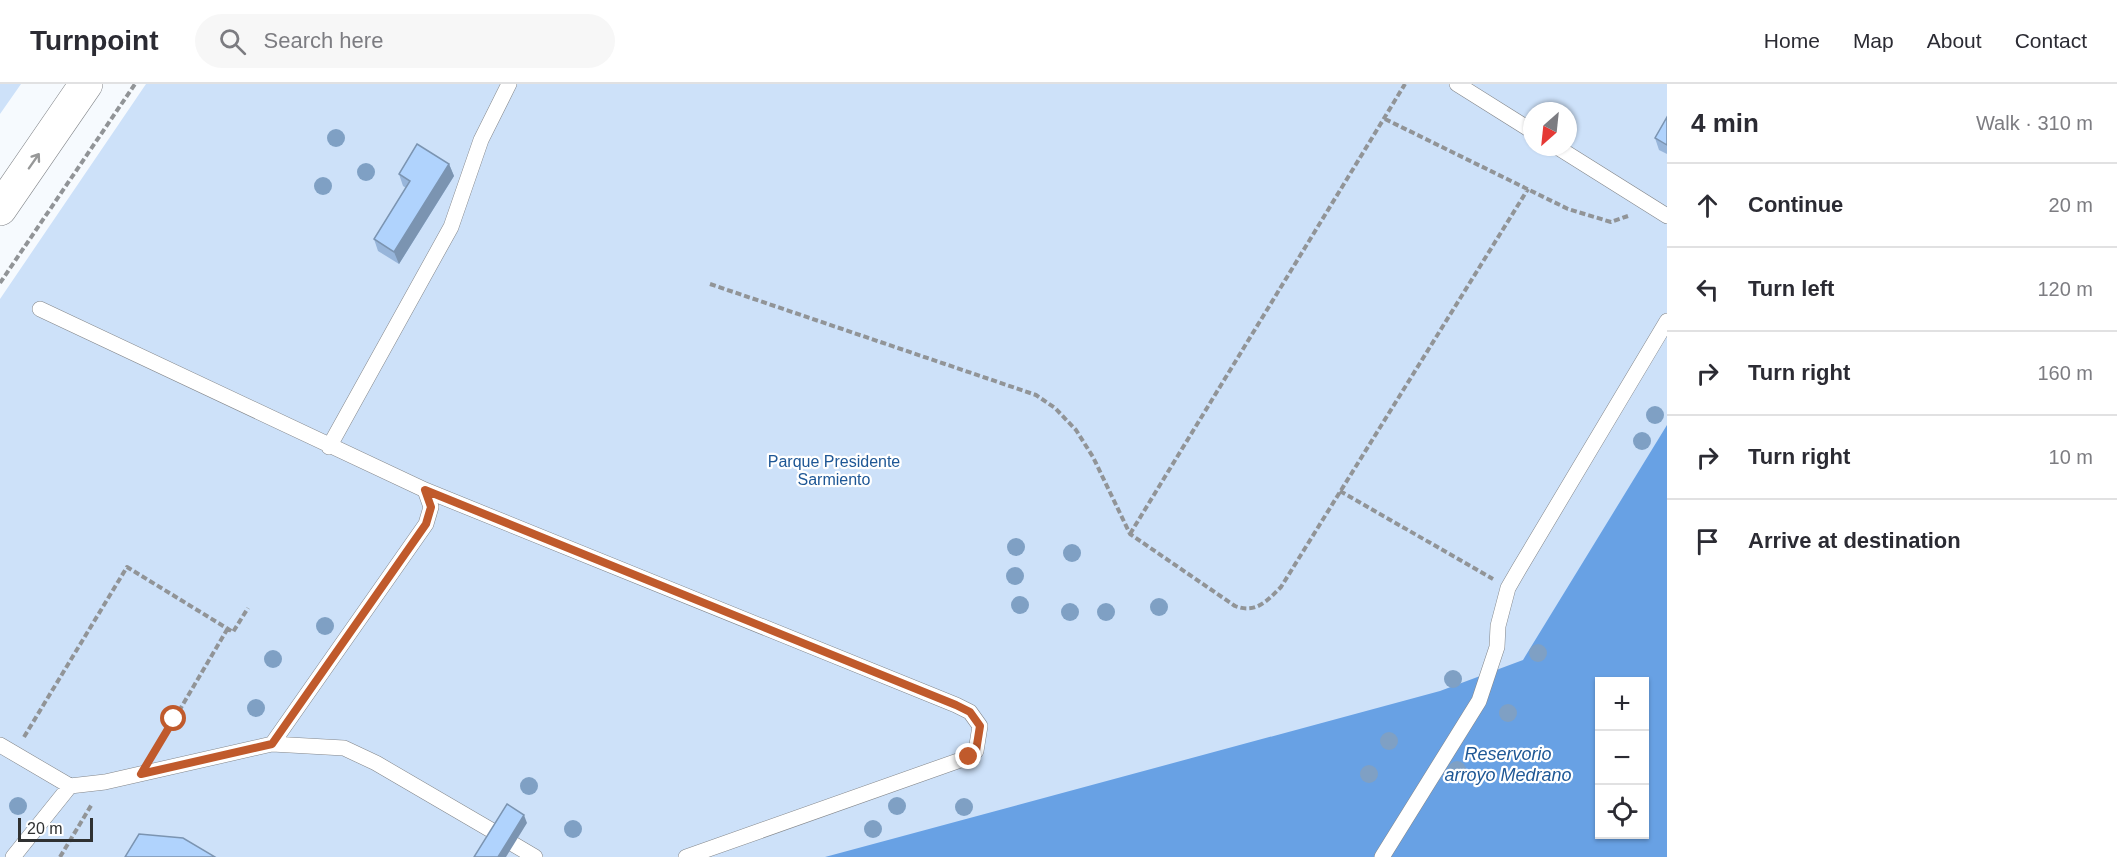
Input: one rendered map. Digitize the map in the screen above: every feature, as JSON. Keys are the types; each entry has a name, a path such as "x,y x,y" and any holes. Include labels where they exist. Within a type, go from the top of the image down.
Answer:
{"main road":[{"path":"0,209 86,84"}],"lane":[{"path":"328,447 451,227 481,140 509,84"},
{"path":"1457,84 1523,125"},
{"path":"1571,156 1667,216"},
{"path":"40,309 328,447 425,490 956,705 970,712 980,726 976,751 969,757 686,857"},
{"path":"1382,857 1479,701 1497,647 1498,626 1508,588 1667,321"},
{"path":"272,744 426,524 431,507 425,490"},
{"path":"0,745 70,786 105,782 272,744 344,748 376,763 496,833"},
{"path":"13,857 70,786"},
{"path":"513,844 535,857"}],"path":[{"path":"0,283 135,84"},
{"path":"1130,534 1405,84"},
{"path":"1385,119 1568,209 1611,222 1651,207"},
{"path":"710,284 1036,394 1055,408 1076,430 1093,457 1130,534 1235,606 1245,610 1262,605 1281,587 1528,189"},
{"path":"1340,490 1508,588"},
{"path":"14,753 127,567 234,632 248,608"},
{"path":"141,774 228,628"},
{"path":"60,857 105,782"}],"green space":[{"path":"0,84 21,84 0,114"},
{"name":"Parque Presidente Sarmiento","path":"146,84 1667,84 1667,857 0,857 0,299"}],"water":[{"name":"Reservorio arroyo Medrano","path":"1667,425 1667,857 825,857 1440,691 1523,660"}],"building":[{"path":"1667,117 1667,145 1655,138"},
{"path":"417,144 449,164 394,252 374,239 410,181 399,174"},
{"path":"507,804 524,815 498,857 474,857"},
{"path":"139,834 183,838 215,857 125,857"}],"route":[{"path":"174,719 141,774 272,744 426,524 431,507 425,490 956,705 970,712 980,726 976,751 969,757"}]}
